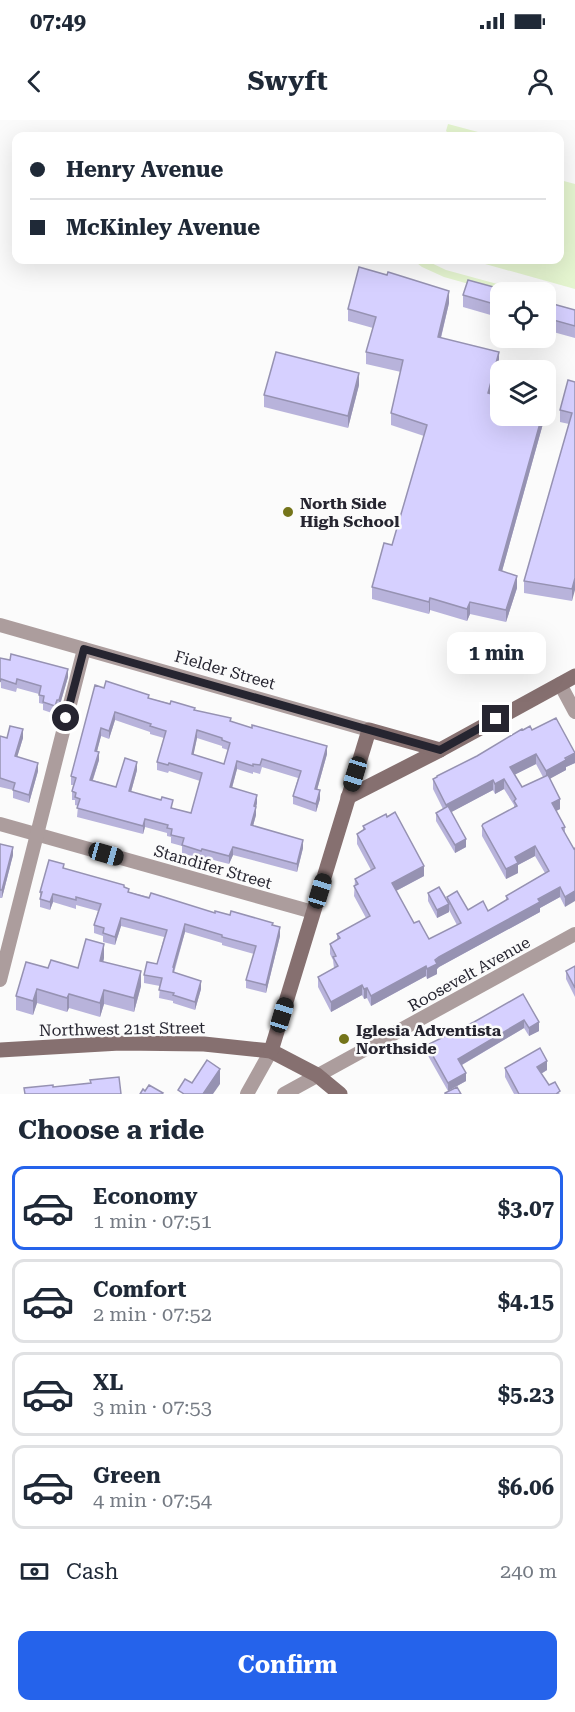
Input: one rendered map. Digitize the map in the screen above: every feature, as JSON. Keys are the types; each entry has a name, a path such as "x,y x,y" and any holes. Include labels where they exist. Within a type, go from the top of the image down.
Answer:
{"street":[{"name":"Fielder Street","path":"0,625 440,750"},
{"path":"0,980 84,649"},
{"path":"348,797 575,676"},
{"path":"560,684 575,712"},
{"path":"247,1094 271,1051 369,730"},
{"name":"Standifer Street","path":"0,824 313,912"},
{"name":"Roosevelt Avenue","path":"284,1094 575,934"},
{"name":"Northwest 21st Street","path":"0,1050 130,1044 204,1044 271,1051 317,1076 340,1094"}],"green space":[{"path":"448,124 478,132 447,132"},
{"path":"564,181 575,184 575,289 485,264 564,264"},
{"path":"418,264 433,264 446,270 490,282 490,290 444,277"}],"building":[{"path":"359,267 387,275 388,272 449,291 438,337 499,352 497,360 490,360 488,393 490,394 490,426 539,426 499,570 517,576 506,610 470,602 467,609 430,598 429,602 372,587 384,543 392,545 427,425 391,413 403,360 366,352 376,317 348,309"},
{"path":"468,280 490,286 490,303 463,295"},
{"path":"556,305 575,310 575,326 556,321"},
{"path":"276,352 359,373 348,416 264,395"},
{"path":"568,380 575,382 575,578 572,589 524,581 572,413 560,410"},
{"path":"11,654 68,669 55,706 43,702 44,696 39,695 41,686 17,679 16,684 1,679 0,682 0,658 10,660"},
{"path":"106,681 149,695 148,698 170,704 171,701 195,708 194,710 231,718 230,721 252,728 252,725 327,746 315,789 320,790 316,804 293,796 301,771 262,759 260,765 253,764 253,766 237,761 230,787 257,795 251,825 303,840 297,864 233,847 229,856 202,849 201,851 182,845 184,838 171,835 172,829 167,828 168,825 145,819 143,826 77,808 80,799 75,797 76,793 72,791 76,778 71,776 95,685 104,688","holes":["115,712 166,731 157,762 168,765 169,763 202,773 191,813 171,808 173,800 162,797 161,800 129,791 137,762 125,758 116,787 90,780 99,752 95,751 101,728 109,731","197,730 230,743 224,764 192,754"]},
{"path":"556,718 575,753 546,771 536,754 510,767 522,787 548,775 560,799 552,803 565,827 562,828 575,848 575,891 565,897 560,887 538,899 540,902 439,957 435,960 437,964 427,969 426,966 371,996 367,988 364,989 362,985 331,1002 318,977 338,966 330,944 340,938 337,934 370,916 354,886 358,884 355,879 375,868 357,834 365,829 363,826 395,812 424,866 392,883 414,923 419,921 429,939 461,923 447,897 457,891 468,910 483,901 488,911 508,899 506,896 549,871 535,846 515,857 518,863 506,869 482,826 517,806 514,801 516,799 504,779 495,784 493,780 446,805 433,779 522,729 530,726 532,730"},
{"path":"10,726 23,729 15,756 38,763 29,795 13,790 15,783 0,778 0,736 7,738"},
{"path":"448,806 466,839 455,845 436,813"},
{"path":"0,844 13,847 2,890 0,890"},
{"path":"49,860 64,864 63,868 124,885 129,889 128,892 149,898 151,893 215,913 215,911 230,915 231,911 280,927 266,985 246,980 256,946 185,924 173,972 201,981 195,1002 173,995 174,993 159,990 162,978 144,975 147,962 157,964 167,930 121,918 115,937 103,933 104,928 94,925 101,904 53,894 50,902 40,899"},
{"path":"439,887 449,904 437,910 428,893"},
{"path":"86,939 104,944 100,961 141,971 134,998 104,990 100,1003 69,994 67,998 37,989 33,1001 16,996 26,962 48,968 51,960 78,968"},
{"path":"575,966 575,988 566,971"},
{"path":"523,994 539,1022 529,1028 524,1020 458,1059 466,1073 448,1083 427,1045"},
{"path":"540,1048 547,1061 537,1067 549,1085 555,1082 560,1091 556,1094 519,1094 505,1068"},
{"path":"207,1060 220,1069 203,1094 184,1094 178,1090 185,1079 192,1083"},
{"path":"119,1077 121,1094 25,1094 24,1088 91,1083 90,1080"},
{"path":"149,1085 163,1093 140,1094"},
{"path":"457,1087 461,1094 445,1094 445,1093"}],"place":[{"name":"North Side High School","path":"288,512"},
{"name":"Iglesia Adventista Northside","path":"344,1039"}],"route":[{"path":"66,718 84,649 440,750 496,719"}]}
